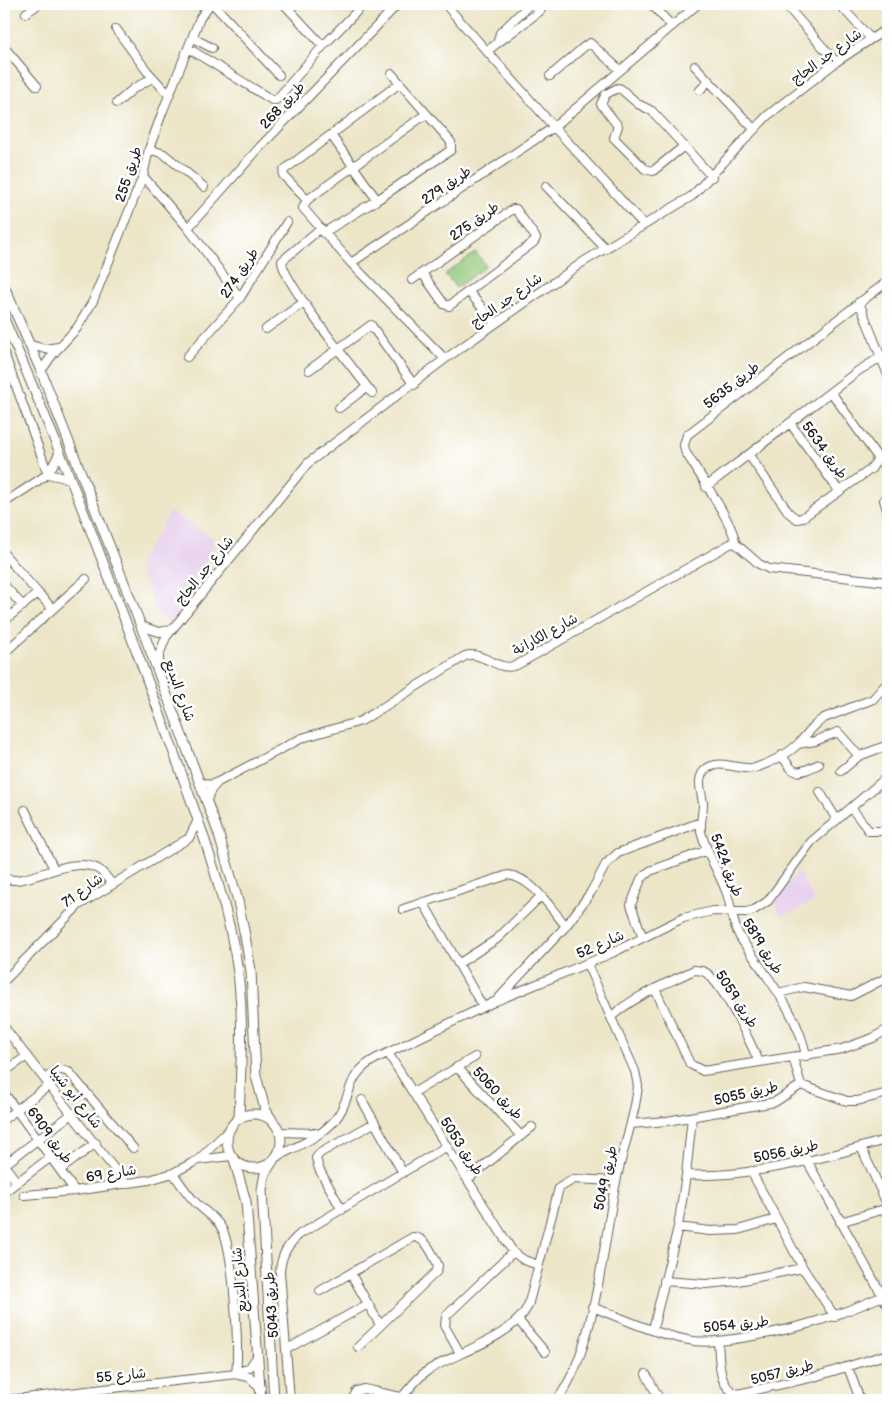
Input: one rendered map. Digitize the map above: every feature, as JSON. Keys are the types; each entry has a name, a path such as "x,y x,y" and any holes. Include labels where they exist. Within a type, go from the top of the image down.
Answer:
{"main road":[{"name":"شارع البديع","path":"4,286 31,346 142,626 229,866 246,936 252,979 256,1076 265,1109 272,1120"},
{"name":"شارع البديع","path":"4,319 130,634 207,845 224,902 238,981 241,1087 239,1118"},
{"path":"255,1113 272,1120 280,1132 281,1145 274,1159 257,1168 249,1168 233,1158 226,1139 229,1130 239,1118 255,1113"},
{"name":"شارع البديع","path":"233,1158 246,1202 262,1400"},
{"name":"شارع البديع","path":"274,1159 265,1173 262,1190 274,1400"}],"street":[{"path":"26,13 38,4"},
{"name":"طريق 255","path":"41,371 86,315 143,176 149,149 169,95 192,38 211,4"},
{"path":"211,4 279,75"},
{"path":"284,4 323,46"},
{"path":"188,48 274,101 278,99 323,46 364,4"},
{"name":"طريق 268","path":"188,228 260,147 398,4"},
{"path":"445,4 644,225"},
{"path":"487,50 498,41 500,33 536,14 543,9 544,4"},
{"path":"651,4 672,26"},
{"name":"طريق 279","path":"351,263 554,127 698,4"},
{"path":"785,4 836,62"},
{"path":"838,4 871,39"},
{"path":"512,28 529,5 536,14"},
{"name":"شارع جد الحاج","path":"159,673 162,646 171,630 302,469 495,323 583,262 692,196 712,177 754,129 836,62 888,28"},
{"path":"116,29 152,78 169,95"},
{"path":"192,38 212,48"},
{"path":"550,76 584,46 590,44 620,70"},
{"path":"4,47 37,86"},
{"path":"694,66 754,129"},
{"path":"324,233 378,200 450,150 452,146 392,74"},
{"path":"117,103 134,88 152,78"},
{"path":"700,90 709,81"},
{"path":"400,83 282,173 324,233 445,360"},
{"path":"684,146 653,171 648,171 614,138 618,126 602,107 602,99 613,89 621,89 638,104 652,111 684,146 712,177"},
{"path":"305,204 426,114"},
{"path":"331,135 378,200"},
{"path":"149,149 164,154 204,187"},
{"path":"143,176 188,228 240,298"},
{"path":"546,186 606,249"},
{"name":"طريق 275","path":"412,280 422,273 512,210 516,209 536,241 446,306 422,273"},
{"name":"طريق 274","path":"187,357 240,298 287,222"},
{"path":"315,233 282,261 283,268 304,302 369,390 339,408"},
{"name":"طريق 5635","path":"735,543 730,524 685,451 684,445 687,435 859,302 888,282"},
{"path":"468,291 495,323"},
{"path":"266,329 304,302"},
{"path":"859,302 888,375"},
{"path":"309,370 371,325 414,385"},
{"path":"31,346 45,350 60,346"},
{"path":"4,353 48,474"},
{"name":"طريق 5634","path":"706,487 863,367 881,357"},
{"name":"طريق 5634","path":"749,455 784,507 792,517 797,519 802,518 875,465 876,455 831,392"},
{"name":"طريق 5634","path":"790,423 839,492"},
{"path":"4,503 48,474 59,454"},
{"path":"48,474 69,479"},
{"path":"888,492 884,500 888,513"},
{"path":"735,543 758,564 769,569 888,582"},
{"name":"شارع الكارانة","path":"200,782 209,785 218,782 302,738 361,721 465,656 473,655 505,667 517,665 724,547 735,543"},
{"path":"4,554 52,608"},
{"path":"4,653 86,579"},
{"path":"4,585 23,606"},
{"path":"4,621 38,593"},
{"path":"142,626 153,631 171,630"},
{"name":"طريق 5424","path":"730,912 726,893 702,832 703,808 700,780 707,768 720,764 750,769 782,755 798,744 817,722 873,699 887,684"},
{"path":"798,744 815,741 838,732 859,756"},
{"path":"841,771 859,756 888,745"},
{"path":"782,755 791,770 796,772 801,772 819,764"},
{"name":"شارع 52","path":"274,1159 329,1125 338,1115 353,1078 367,1063 496,1001 587,964 683,918 713,911 754,910 768,901 802,850 888,776"},
{"name":"شارع الكارانة","path":"206,800 218,782"},
{"path":"820,792 837,820"},
{"path":"852,808 869,831 888,831"},
{"path":"25,810 54,868"},
{"path":"198,820 189,838 196,838 207,845"},
{"path":"496,1001 566,926 591,892 612,858 618,853 701,822"},
{"name":"شارع 71","path":"4,981 60,922 79,905 189,838"},
{"path":"643,938 631,905 643,876 650,871 708,850"},
{"path":"4,876 12,881 19,882 54,868 93,868 100,870 112,884"},
{"path":"403,908 508,875 524,879 566,926"},
{"path":"458,964 497,939 540,897"},
{"path":"423,902 483,1007"},
{"name":"طريق 5819","path":"730,912 740,937 778,993 803,1038 806,1056"},
{"name":"طريق 5049","path":"557,1400 568,1385 582,1351 616,1181 637,1093 637,1077 587,964"},
{"name":"طريق 5059","path":"611,1017 628,1004 694,970 708,974 740,1023 759,1062"},
{"name":"طريق 5819","path":"778,993 804,988 851,996 888,977"},
{"path":"655,990 690,1064 696,1069 703,1071 842,1049 888,1030"},
{"name":"شارع أبو شيبا","path":"4,1027 73,1113 126,1184"},
{"name":"طريق 5053","path":"388,1053 513,1252 524,1260 538,1265"},
{"path":"4,1072 27,1056"},
{"name":"طريق 5060","path":"413,1093 475,1057"},
{"path":"792,1057 801,1086 848,1101 857,1101 888,1093"},
{"name":"طريق 5060","path":"457,1067 521,1136"},
{"path":"4,1119 48,1082 58,1070 68,1072 133,1148"},
{"name":"طريق 5055","path":"631,1124 692,1117 775,1102 801,1086"},
{"name":"طريق 6909","path":"4,1093 75,1191"},
{"path":"362,1100 402,1173"},
{"path":"17,1182 4,1165 73,1113"},
{"path":"653,1329 678,1227 692,1117"},
{"path":"342,1210 319,1169 316,1158 320,1153 374,1123"},
{"name":"طريق 5060","path":"468,1179 532,1126"},
{"name":"شارع 69","path":"24,1195 126,1184 173,1173 198,1160 229,1130"},
{"path":"280,1132 317,1133"},
{"name":"طريق 5056","path":"686,1176 710,1177 751,1171 861,1147 888,1138"},
{"path":"60,1170 96,1143"},
{"name":"طريق 5043","path":"290,1400 281,1263 287,1247 300,1234 447,1146"},
{"path":"840,1222 888,1207 861,1147"},
{"path":"4,1192 51,1157"},
{"name":"شارع 69","path":"198,1160 233,1158"},
{"path":"806,1159 888,1306"},
{"path":"751,1171 803,1268 835,1317"},
{"path":"173,1173 190,1197 216,1220 225,1234 232,1277 237,1336 236,1374"},
{"path":"403,1396 426,1372 519,1321 528,1306 559,1188 574,1179 616,1181"},
{"path":"678,1227 710,1231 738,1230 776,1219"},
{"path":"320,1291 414,1237 422,1239 436,1262 437,1271 358,1347"},
{"path":"460,1353 445,1327 446,1316 513,1252"},
{"path":"664,1281 706,1284 738,1281 803,1268"},
{"path":"351,1274 380,1325"},
{"name":"طريق 5054","path":"592,1307 688,1340 718,1342 806,1326 835,1317 882,1296"},
{"path":"287,1349 368,1304"},
{"path":"519,1321 545,1352"},
{"name":"طريق 5057","path":"718,1342 723,1381 732,1392 738,1394 814,1377 888,1354"},
{"path":"236,1374 250,1367 259,1354"},
{"path":"848,1367 860,1400"},
{"path":"236,1374 249,1378 261,1388"},
{"name":"شارع 55","path":"8,1400 68,1397 236,1374"},
{"path":"646,1374 660,1400"},
{"path":"352,1400 357,1391 364,1388 414,1400"}],"shaded area":[{"path":"170,512 217,540 171,626 156,612 138,565"},
{"path":"798,870 815,901 782,917 774,902"}],"green space":[{"path":"476,252 486,266 456,288 445,274"}]}
